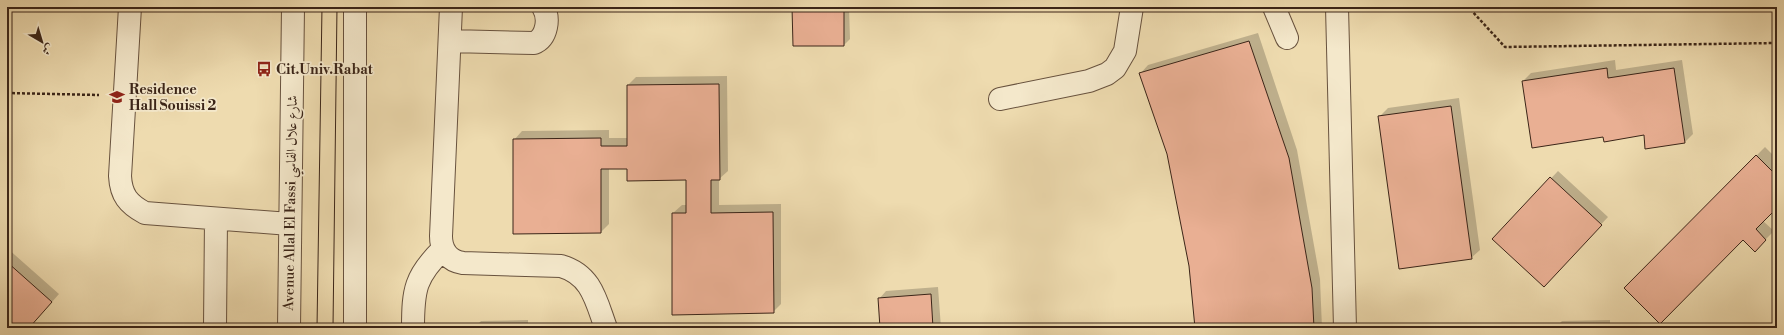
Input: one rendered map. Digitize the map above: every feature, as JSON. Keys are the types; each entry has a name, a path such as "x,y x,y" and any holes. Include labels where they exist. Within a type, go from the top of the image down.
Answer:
{"street":[{"path":"130,7 126,96 120,176 121,188 126,199 134,207 145,212 290,224"},
{"name":"Avenue Allal El Fassi شارع علال الفاسي","path":"289,328 293,7"},
{"path":"355,7 355,328"},
{"path":"451,7 441,241 443,249 450,258 463,263 561,266 572,269 581,275 588,283 606,328"},
{"path":"450,41 534,43 542,38 545,33 546,13 543,7"},
{"path":"1000,99 1089,81 1107,74 1115,68 1125,51 1132,7"},
{"path":"1274,7 1287,38"},
{"path":"1337,7 1345,328"},
{"path":"215,328 216,219"},
{"path":"413,328 413,300 416,287 421,274 429,263 443,249"}],"path":[{"path":"1420,7 1471,10 1505,47 1777,43"},
{"path":"7,93 126,96"}],"building":[{"path":"792,7 844,7 844,46 793,46"},
{"path":"1249,41 1289,158 1312,288 1314,328 1195,328 1189,266 1167,154 1139,73"},
{"path":"1607,68 1608,78 1674,68 1685,143 1645,149 1644,135 1604,142 1603,137 1532,148 1522,81"},
{"path":"719,84 720,180 711,180 711,213 773,212 774,313 672,315 672,213 686,213 686,180 627,181 627,169 601,169 601,233 513,234 513,139 601,138 601,146 627,146 627,85"},
{"path":"1451,106 1472,259 1399,269 1378,116"},
{"path":"1756,155 1777,176 1777,208 1756,229 1766,240 1755,252 1743,240 1660,324 1624,288"},
{"path":"1550,177 1602,225 1544,287 1492,239"},
{"path":"7,262 52,302 29,328 10,328 7,325"},
{"path":"931,294 933,328 880,328 878,298"},
{"path":"521,327 521,328 473,328"},
{"path":"1603,327 1603,328 1563,328"}],"tram line":[{"path":"317,328 322,7"},
{"path":"333,328 337,7"}],"place":[{"name":"Cit.Univ.Rabat","path":"264,69"},
{"name":"Residence Hall Souissi 2","path":"117,97"}]}
